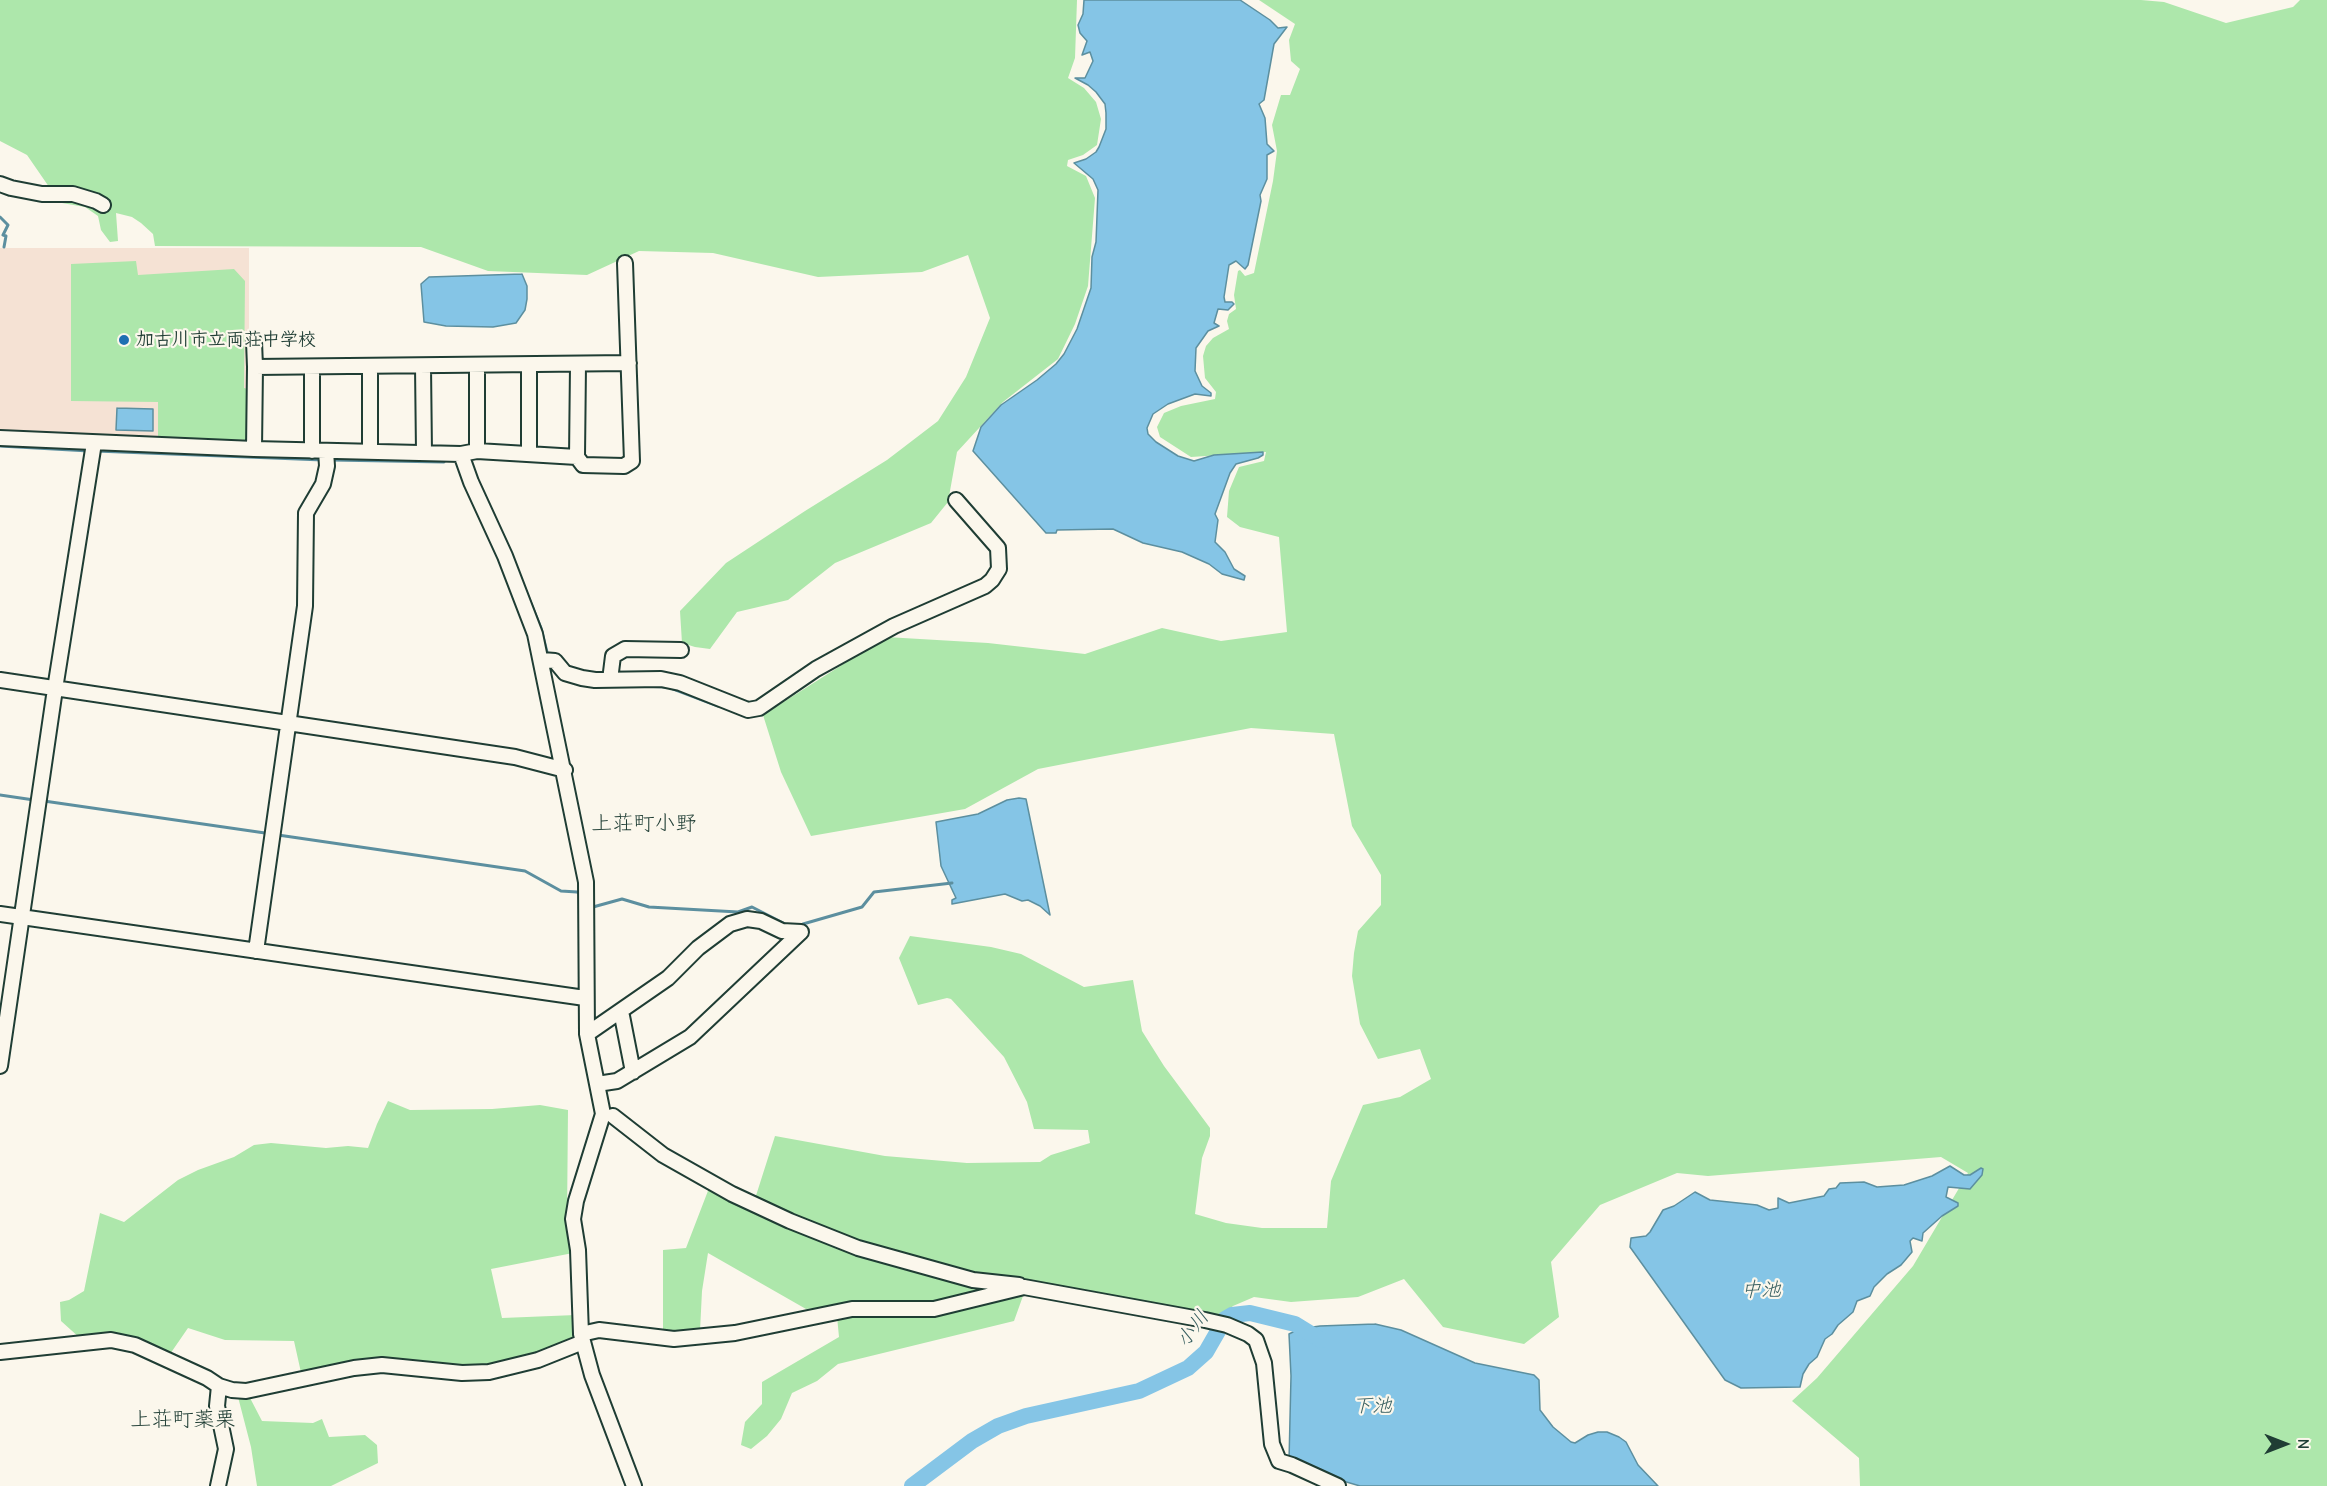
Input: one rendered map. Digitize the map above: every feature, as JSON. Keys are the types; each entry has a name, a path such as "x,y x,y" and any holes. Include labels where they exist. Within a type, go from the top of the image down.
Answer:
{"street":[{"path":"0,184 42,194 79,195 104,205"},
{"path":"578,365 578,457 583,465 624,466 632,461 625,263"},
{"path":"254,341 254,449"},
{"path":"255,367 629,363"},
{"path":"529,365 529,454"},
{"path":"423,366 424,453"},
{"path":"477,366 477,451"},
{"path":"256,951 305,606 306,513 323,484 327,466 319,451 312,367"},
{"path":"370,367 370,451"},
{"path":"0,438 319,451 461,454 477,451 578,457"},
{"path":"0,1066 55,689 94,443"},
{"path":"461,454 471,482 509,566 535,634 586,882 588,907 585,998 603,1114 576,1201 573,1219 578,1250 582,1338 612,1433 634,1486"},
{"path":"542,660 555,661 565,673 582,678 661,679 680,683 748,710 759,708 816,669 894,626 985,586 992,580 999,569 998,548 956,500"},
{"path":"610,680 613,656 625,649 681,650"},
{"path":"0,680 515,757 565,771"},
{"path":"0,914 585,998"},
{"path":"591,1031 668,978 698,948 735,922 747,919 761,921 782,931 801,932 690,1037 617,1081 597,1084"},
{"path":"591,1031 607,1027 675,977 703,951 724,937 735,922"},
{"path":"622,1016 633,1072"},
{"path":"613,1116 663,1155 732,1194 790,1221 858,1248 973,1280 1018,1284 1227,1325 1248,1334 1256,1340 1263,1363 1272,1444 1278,1461 1338,1486"},
{"path":"0,1352 111,1340 135,1345 207,1378 219,1386 246,1391 354,1368 382,1365 462,1373 489,1372 538,1360 598,1330 674,1339 735,1333 852,1309 934,1309 1024,1287"},
{"path":"218,1486 226,1449 217,1406 219,1386"}],"shaded area":[{"name":"加古川市立両荘中学校","path":"0,248 249,248 249,442 0,431"}],"green space":[{"path":"0,0 1077,0 1075,58 1068,78 1084,88 1096,102 1101,119 1097,145 1083,155 1068,160 1067,166 1086,176 1095,198 1088,286 1075,324 1058,359 1003,402 957,452 948,502 931,523 835,563 788,600 737,612 710,649 695,647 682,643 680,611 726,563 887,460 938,421 966,377 990,318 968,255 922,272 818,277 713,253 639,251 587,275 488,271 421,247 155,246 153,234 141,223 132,217 116,213 118,241 110,242 101,230 98,216 85,207 62,203 27,155 0,141"},
{"path":"1259,0 2141,0 2164,2 2226,23 2293,7 2300,0 2327,0 2327,1486 1860,1486 1859,1458 1792,1401 1817,1378 1913,1266 1968,1173 1941,1157 1708,1176 1677,1173 1600,1205 1551,1262 1559,1317 1524,1344 1443,1327 1404,1279 1358,1297 1291,1302 1254,1297 1233,1306 1219,1318 1195,1310 1028,1282 1014,1321 838,1364 817,1381 792,1393 781,1419 767,1436 751,1449 741,1445 745,1422 762,1404 762,1382 839,1337 836,1306 806,1309 708,1253 702,1291 700,1331 663,1331 663,1250 686,1248 711,1183 753,1205 775,1136 885,1156 967,1163 1040,1162 1051,1155 1090,1143 1088,1130 1034,1129 1027,1102 1004,1057 951,999 918,1005 899,958 910,936 991,947 1021,954 1084,987 1133,980 1142,1031 1164,1066 1210,1128 1210,1136 1202,1158 1195,1214 1226,1223 1262,1228 1327,1228 1331,1181 1363,1105 1400,1097 1431,1079 1420,1049 1378,1059 1360,1024 1352,976 1354,953 1358,931 1381,905 1381,875 1352,826 1334,734 1251,728 1079,761 1038,769 965,809 811,836 781,772 763,715 886,637 988,643 1085,654 1162,628 1221,641 1287,632 1279,537 1240,527 1227,517 1229,491 1239,467 1264,461 1266,452 1191,457 1160,437 1157,427 1164,413 1181,406 1215,399 1216,392 1205,378 1203,356 1206,346 1213,338 1229,329 1227,321 1229,314 1236,309 1234,295 1238,271 1240,270 1245,276 1254,273 1277,151 1272,125 1281,95 1290,95 1300,69 1291,61 1289,40 1295,24"},
{"path":"136,261 138,275 234,269 245,281 244,388 248,389 248,440 158,438 158,402 71,401 71,264"},
{"path":"388,1101 410,1110 492,1109 540,1105 568,1110 567,1219 573,1253 491,1269 502,1318 576,1315 575,1335 570,1343 502,1366 426,1368 302,1377 294,1341 225,1340 188,1328 168,1357 81,1339 61,1321 60,1302 69,1300 84,1291 100,1213 124,1222 178,1180 234,1157 254,1145 271,1143 326,1148 348,1146 368,1148"},
{"path":"249,1396 262,1421 313,1423 322,1419 329,1437 365,1435 377,1445 378,1463 331,1486 257,1486 251,1447 238,1397"}],"water":[{"path":"1084,0 1240,0 1278,28 1287,27 1274,44 1264,100 1259,104 1265,118 1267,144 1274,151 1267,155 1267,179 1260,195 1261,201 1248,265 1245,269 1236,261 1229,265 1224,297 1225,302 1234,304 1228,310 1218,309 1214,323 1219,326 1208,331 1196,348 1195,371 1202,386 1211,393 1211,396 1195,394 1168,404 1153,414 1147,428 1148,434 1156,442 1178,456 1194,461 1214,455 1263,452 1263,455 1258,458 1236,464 1230,473 1215,514 1218,520 1215,542 1225,552 1234,569 1245,576 1244,580 1222,574 1209,564 1182,552 1143,543 1113,529 1057,530 1056,533 1046,533 973,451 981,427 1001,405 1037,380 1064,354 1077,329 1091,288 1098,190 1093,179 1074,163 1096,152 1106,129 1106,113 1105,104 1096,92 1075,78 1085,78 1093,61 1090,52 1082,55 1087,41 1080,33 1078,25 1083,14"},
{"path":"522,274 527,286 527,299 525,310 516,323 493,327 446,326 424,322 421,284 429,277"},
{"path":"117,408 153,409 153,431 116,430"},
{"path":"1026,799 1050,915 1040,906 1028,900 1022,901 1005,894 952,904 952,900 956,898 941,866 936,822 978,814 1007,800"},
{"name":"中池","path":"1950,1166 1964,1175 1970,1175 1981,1168 1983,1169 1982,1175 1970,1189 1948,1187 1946,1197 1958,1203 1958,1206 1942,1216 1923,1233 1922,1241 1913,1238 1910,1241 1912,1252 1901,1265 1887,1274 1874,1287 1870,1296 1857,1301 1853,1312 1825,1339 1817,1357 1803,1374 1800,1387 1741,1388 1725,1380 1630,1247 1631,1238 1646,1236 1663,1210 1674,1206 1695,1192 1710,1200 1757,1205 1769,1210 1778,1208 1778,1198 1789,1203 1824,1196 1829,1189 1836,1188 1840,1183 1864,1182 1877,1187 1904,1185 1932,1176"},
{"name":"下池","path":"1375,1324 1401,1330 1475,1363 1534,1375 1539,1380 1540,1410 1553,1427 1575,1443 1598,1432 1607,1432 1619,1437 1626,1442 1638,1465 1658,1486 1360,1486 1299,1468 1289,1461 1291,1376 1289,1334 1299,1329 1320,1326"}],"waterway":[{"path":"0,217 8,225 3,235 6,236 4,247"},
{"path":"0,446 89,451"},
{"path":"96,451 323,460"},
{"path":"332,460 444,462"},
{"path":"508,547 541,628 548,656"},
{"path":"551,666 562,678"},
{"path":"574,682 596,687 609,686"},
{"path":"639,686 668,687 718,706"},
{"path":"0,795 34,800"},
{"path":"44,801 265,833"},
{"path":"278,835 525,871 561,891 580,894"},
{"path":"803,924 862,907 874,892 952,883"},
{"path":"592,905 593,907 622,899 649,907 738,912 752,907 789,926"},
{"name":"小川","path":"912,1486 972,1441 998,1426 1026,1416 1139,1391 1188,1368 1206,1352 1225,1319 1232,1315 1250,1313 1295,1324 1321,1340"}],"place":[{"name":"加古川市立両荘中学校","path":"124,340"}],"district":[{"name":"上荘町小野","path":"644,824"},
{"name":"上荘町薬栗","path":"183,1420"}]}
